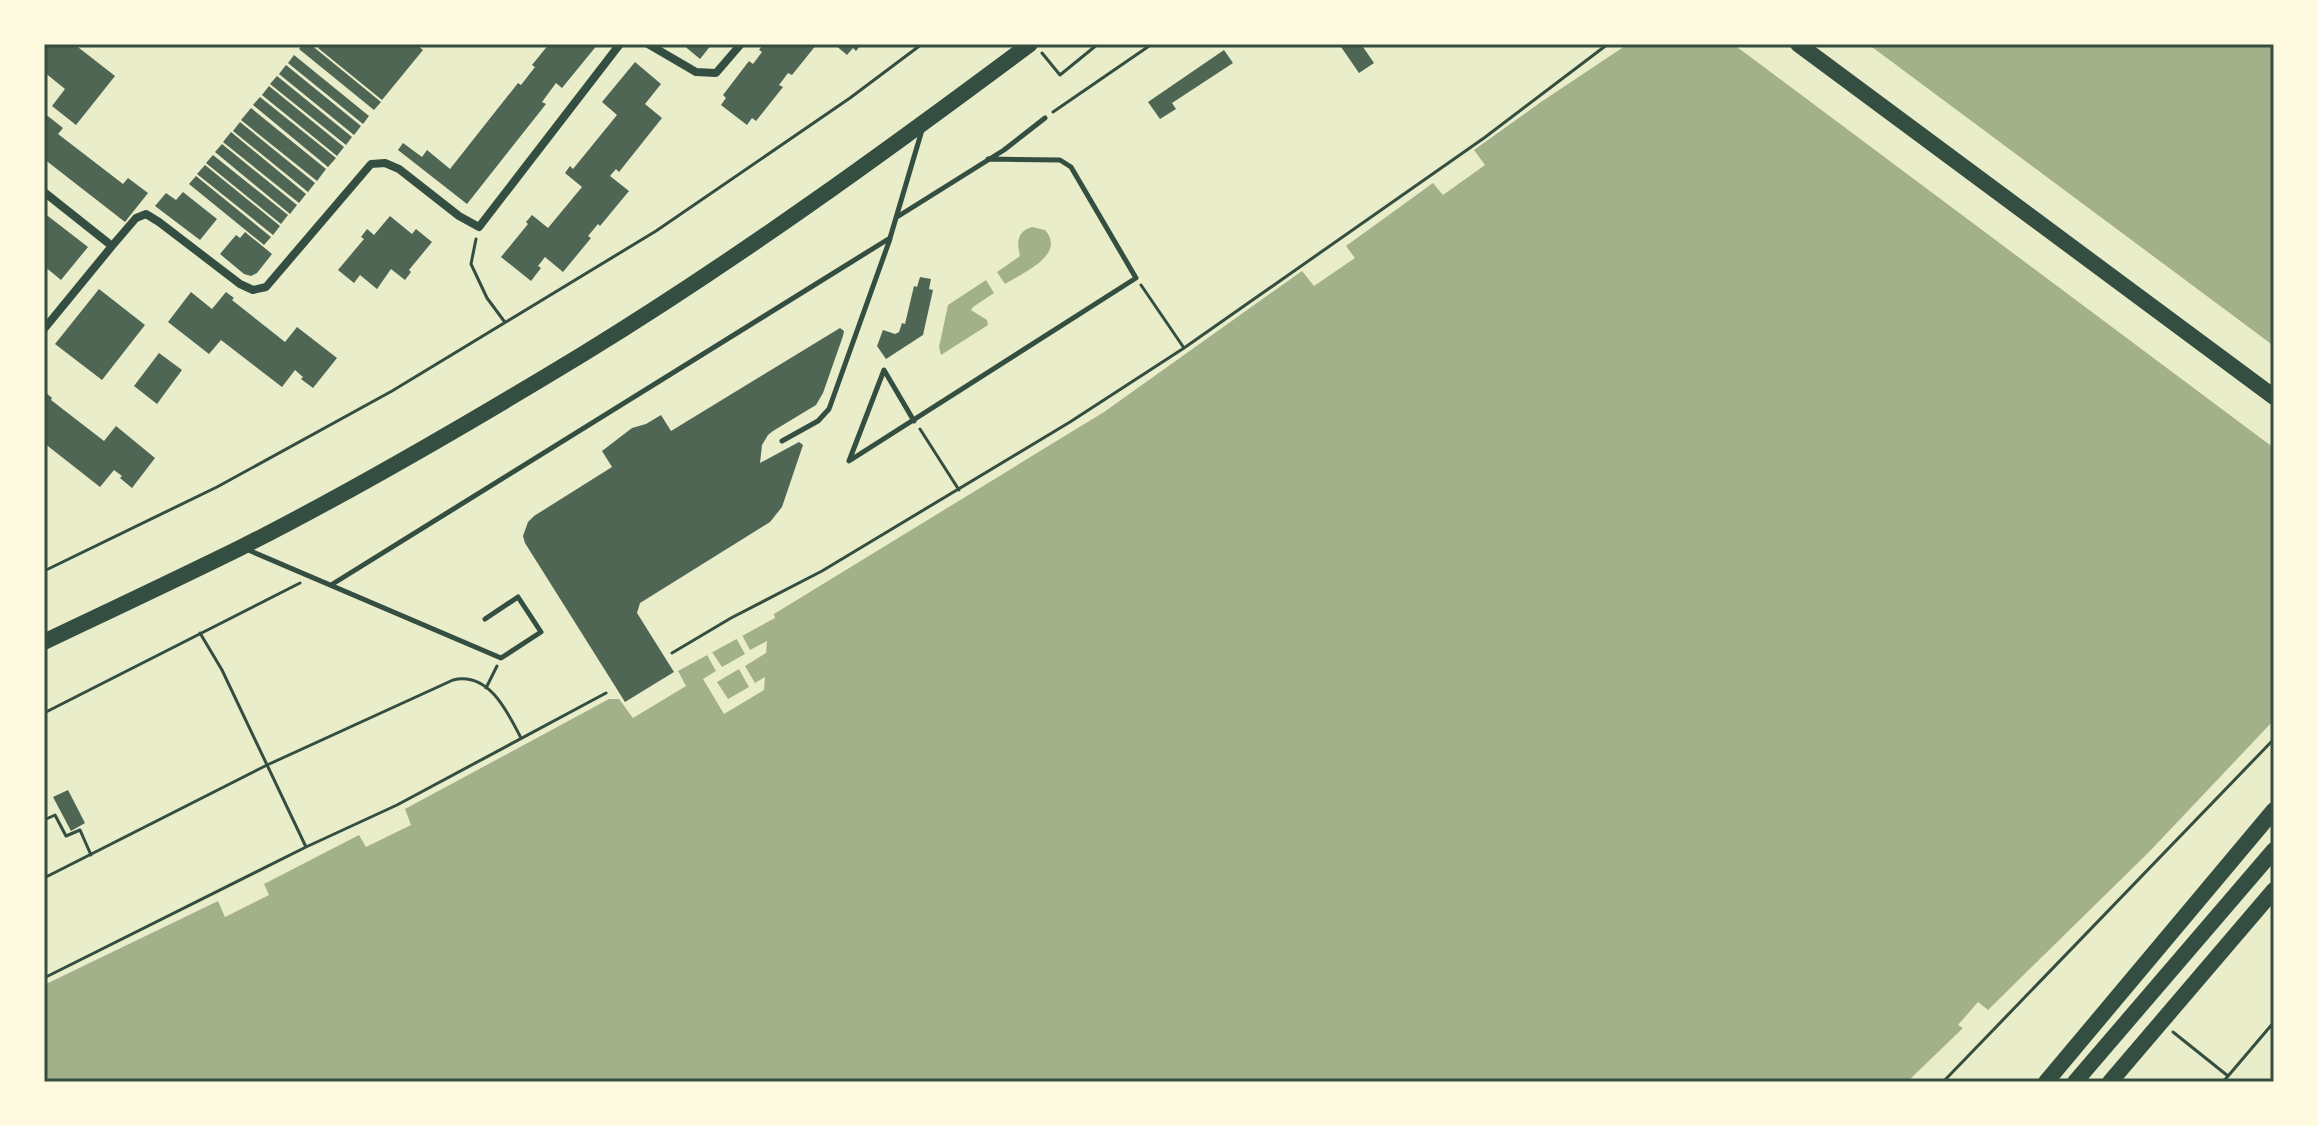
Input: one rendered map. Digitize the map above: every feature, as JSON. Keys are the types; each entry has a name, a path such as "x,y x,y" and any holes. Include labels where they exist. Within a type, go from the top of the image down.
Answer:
{"main road":[{"path":"44,642 242,547 383,470 583,354 752,245 1032,44"},
{"path":"1798,44 2274,397"},
{"path":"2046,1082 2274,810"},
{"path":"2075,1082 2274,850"},
{"path":"2110,1082 2274,890"}],"street":[{"path":"44,329 136,218 146,214 240,284 253,290 266,287 371,164 385,163 399,169 459,216 479,227 620,44"},
{"path":"648,44 696,72 716,73 741,44"},
{"path":"44,192 112,246"}],"lane":[{"path":"897,217 1004,150 1045,118"},
{"path":"782,441 818,421 829,409 897,217 924,123"},
{"path":"914,421 884,370 849,461 914,421 1136,278 1071,167 1060,160 988,159"},
{"path":"331,585 890,238"},
{"path":"242,547 501,658 541,632 518,597 485,619"}],"path":[{"path":"44,571 217,487 392,391 656,231 850,98 922,44"},
{"path":"1032,44 1060,75 1098,44"},
{"path":"1045,118 1152,44"},
{"path":"672,653 731,618 822,571 959,490 1184,348 1484,138 1608,44"},
{"path":"479,227 471,264 487,298 504,321"},
{"path":"1136,278 1184,348"},
{"path":"914,421 959,490"},
{"path":"44,713 310,578"},
{"path":"200,633 222,670 306,847"},
{"path":"486,688 501,658"},
{"path":"44,878 267,765 453,680 464,677 501,700 521,738"},
{"path":"44,978 397,805 606,693"},
{"path":"1943,1082 2274,739"},
{"path":"44,820 55,815 66,836 80,830 91,855"},
{"path":"2223,1082 2274,1022"},
{"path":"2173,1032 2228,1076"}],"shaded area":[{"path":"1628,44 2274,44 2274,720 2149,852 1988,1010 1978,1002 1958,1025 1963,1028 1907,1082 44,1082 44,985 218,901 225,917 269,895 264,884 359,835 366,847 411,825 405,809 609,699 619,699 633,718 686,686 678,671 775,618 774,614 1104,412 1302,271 1314,286 1355,258 1346,246 1433,183 1443,195 1485,165 1474,150"},
{"path":"1032,227 1045,230 1050,247 1040,262 1005,284 997,272 1020,256 1019,238"},
{"path":"986,280 994,293 971,310 987,320 988,325 941,355 939,347 948,305"}],"pier":[{"path":"1733,44 1868,44 2274,346 2274,448"},
{"path":"742,635 750,650 767,641 766,653 745,666 755,683 765,677 764,690 724,714 703,679 716,671 707,655 712,652 722,667 745,654 736,638","holes":["739,669 749,687 728,699 717,682"]}],"building":[{"path":"44,44 74,44 115,76 76,125 52,106 65,89 44,72"},
{"path":"303,44 310,44 381,102 374,110 299,49"},
{"path":"322,44 416,44 423,50 382,100 318,48"},
{"path":"549,44 598,44 562,88 556,83 542,102 546,104 467,204 398,150 403,143 422,157 427,150 450,169 518,83 521,85"},
{"path":"682,44 712,44 700,59"},
{"path":"763,44 817,44 792,75 788,73 779,85 783,87 756,121 752,118 747,125 721,105 726,98 723,95 749,61 753,64 762,52 759,50"},
{"path":"834,44 862,44 847,55"},
{"path":"1339,44 1361,44 1374,63 1359,73"},
{"path":"1224,50 1233,63 1172,103 1176,109 1160,119 1148,102"},
{"path":"294,55 369,116 363,124 288,63"},
{"path":"635,62 661,84 645,104 662,118 619,172 616,169 610,176 629,191 588,236 591,238 563,272 545,257 531,281 501,257 532,215 548,228 582,187 565,173 570,166 573,169 617,115 602,102"},
{"path":"286,65 361,126 354,135 279,74"},
{"path":"277,76 352,137 346,145 270,84"},
{"path":"269,86 344,147 337,156 262,95"},
{"path":"260,97 336,158 328,167 253,105"},
{"path":"251,108 326,169 317,181 241,120"},
{"path":"44,113 63,128 58,134 123,184 128,178 148,193 125,222 44,159"},
{"path":"240,122 315,183 308,192 233,131"},
{"path":"231,132 306,194 299,203 223,142"},
{"path":"222,144 297,205 290,214 215,152"},
{"path":"213,155 288,215 281,224 206,163"},
{"path":"205,165 280,226 273,235 197,174"},
{"path":"196,176 271,237 264,245 189,184"},
{"path":"183,192 217,219 200,240 155,206 166,193 176,200"},
{"path":"44,213 88,247 61,280 44,266"},
{"path":"390,216 412,234 416,229 432,242 409,270 411,272 405,280 391,269 377,289 360,275 354,283 338,270 364,239 361,237 367,229 374,235"},
{"path":"245,232 272,254 251,276 244,274 220,254 236,235 240,238"},
{"path":"920,277 931,279 929,289 933,290 923,335 886,359 877,346 883,330 895,334 902,323 905,324 914,286 917,287"},
{"path":"99,289 145,325 102,380 55,344"},
{"path":"191,292 212,309 226,292 285,342 297,327 337,358 313,388 295,370 282,387 221,340 209,354 168,322"},
{"path":"840,328 844,331 843,336 816,405 773,431 762,445 760,463 799,442 803,445 782,507 770,522 640,603 637,613 674,672 625,702 525,543 523,536 528,522 612,467 602,451 632,428 661,415 671,431"},
{"path":"159,353 182,370 157,404 134,386"},
{"path":"44,391 51,400 104,441 116,426 155,458 132,488 114,470 100,487 44,443"},
{"path":"68,790 85,823 71,831 53,797"}]}
